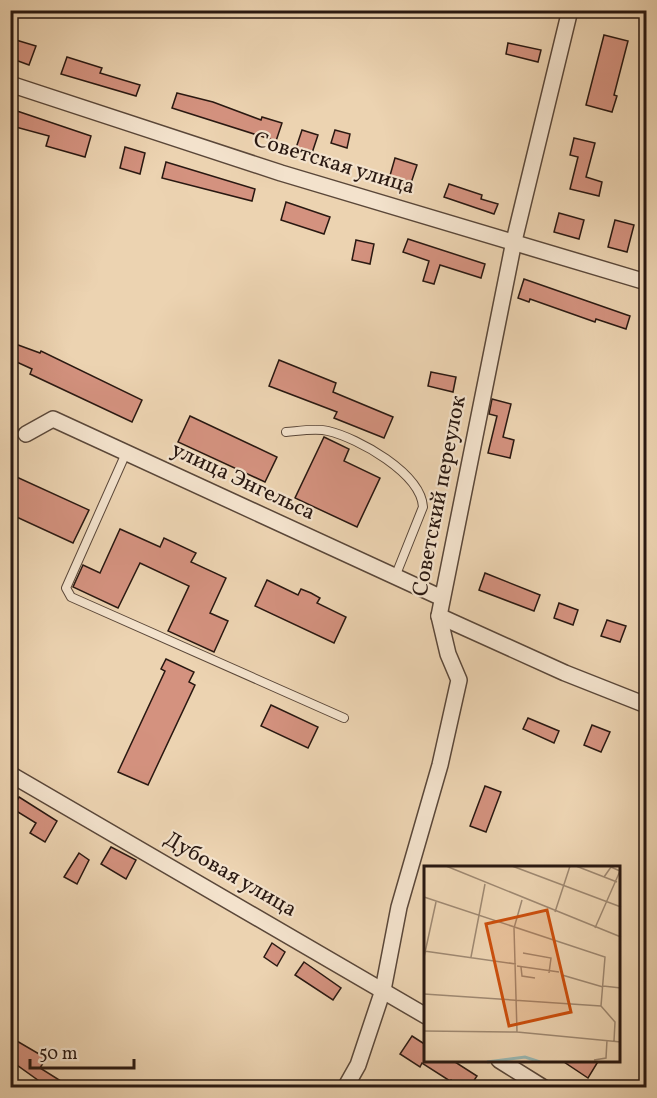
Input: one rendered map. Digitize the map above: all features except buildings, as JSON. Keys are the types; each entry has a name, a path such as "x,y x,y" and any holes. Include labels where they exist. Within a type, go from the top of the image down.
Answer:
{"street":[{"name":"Советский переулок","path":"345,1088 358,1065 383,990 399,907 440,765 459,680 448,654 439,616 514,241 570,10"},
{"name":"Советская улица","path":"10,84 281,173 646,282"},
{"name":"улица Энгельса","path":"26,434 53,419 442,598"},
{"path":"439,616 565,673 646,705"},
{"name":"Дубовая улица","path":"10,774 424,1015"},
{"path":"502,1062 544,1088"}],"lane":[{"path":"286,432 327,430 380,454 415,484 422,495 423,507 395,577"},
{"path":"126,453 66,588 71,597 344,718"}]}
